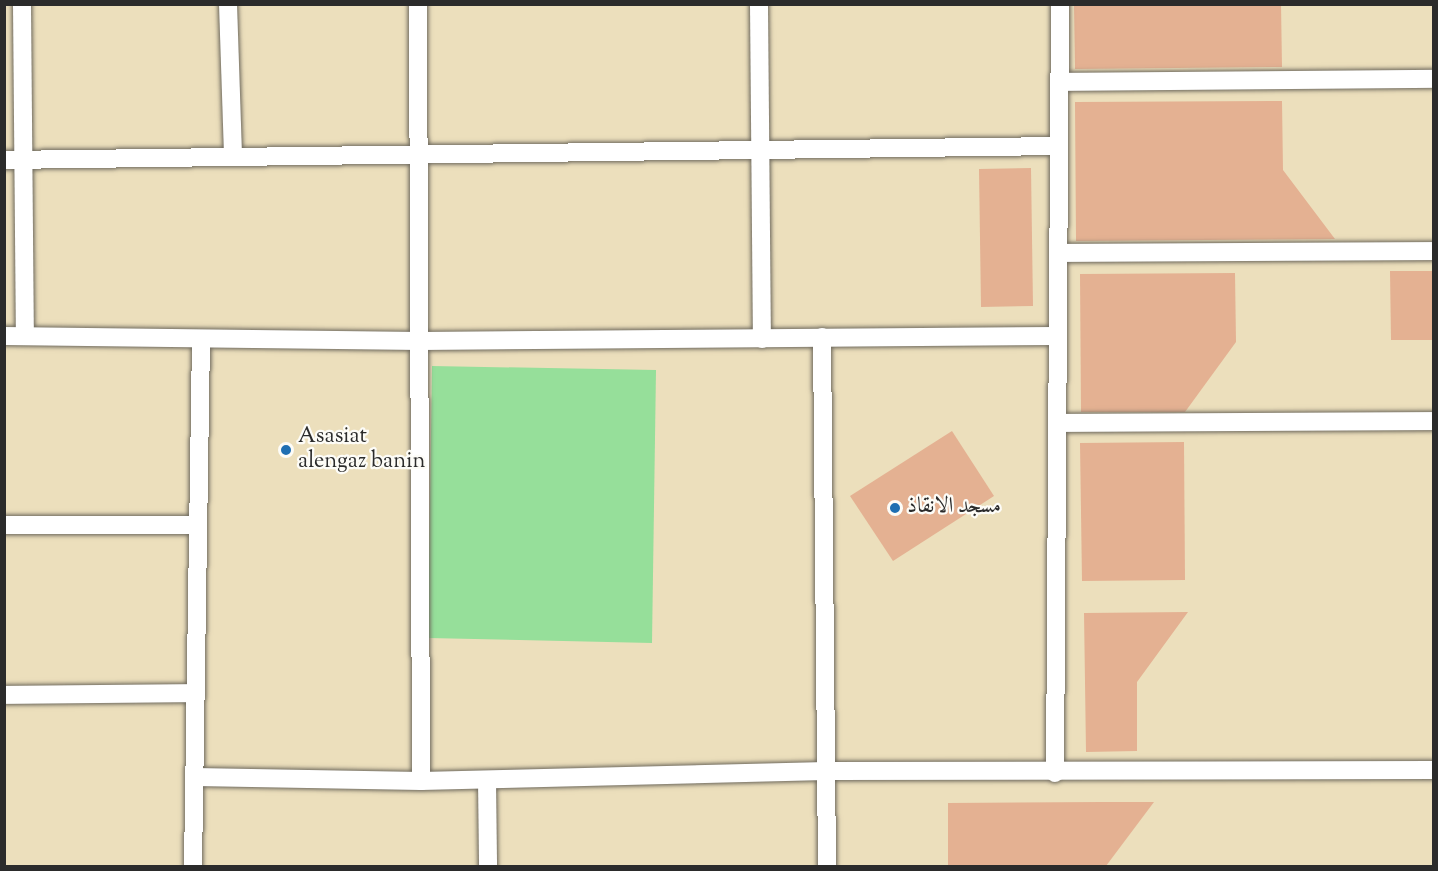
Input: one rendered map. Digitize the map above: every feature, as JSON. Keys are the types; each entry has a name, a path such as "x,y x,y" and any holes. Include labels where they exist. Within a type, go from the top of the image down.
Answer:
{"street":[{"path":"22,4 25,336"},
{"path":"228,4 233,157"},
{"path":"418,4 421,782"},
{"path":"759,4 762,339"},
{"path":"1055,773 1060,4"},
{"path":"1059,82 1434,79"},
{"path":"4,160 1059,146"},
{"path":"1058,253 1434,251"},
{"path":"4,336 420,341 1057,336"},
{"path":"822,337 827,867"},
{"path":"193,867 201,340"},
{"path":"1057,423 1434,421"},
{"path":"4,525 198,525"},
{"path":"4,695 196,693"},
{"path":"195,777 421,782 826,771 1055,773 1434,770"},
{"path":"487,780 488,867"}],"green space":[{"path":"432,366 656,370 652,643 428,638"}],"building":[{"path":"1074,4 1281,4 1282,67 1075,69"},
{"path":"1282,101 1283,170 1335,239 1076,241 1075,102"},
{"path":"1031,168 1033,306 981,307 979,169"},
{"path":"1390,271 1434,271 1434,340 1391,340"},
{"path":"1235,273 1236,342 1185,412 1081,412 1080,274"},
{"path":"952,431 994,496 893,561 850,496"},
{"path":"1184,442 1185,580 1082,581 1080,443"},
{"path":"1188,612 1137,682 1137,751 1086,752 1084,613"},
{"path":"1154,802 1106,866 948,866 948,803"}],"place":[{"name":"Asasiat alengaz banin","path":"286,450"},
{"name":"مسجد الانقاذ","path":"895,508"}]}
